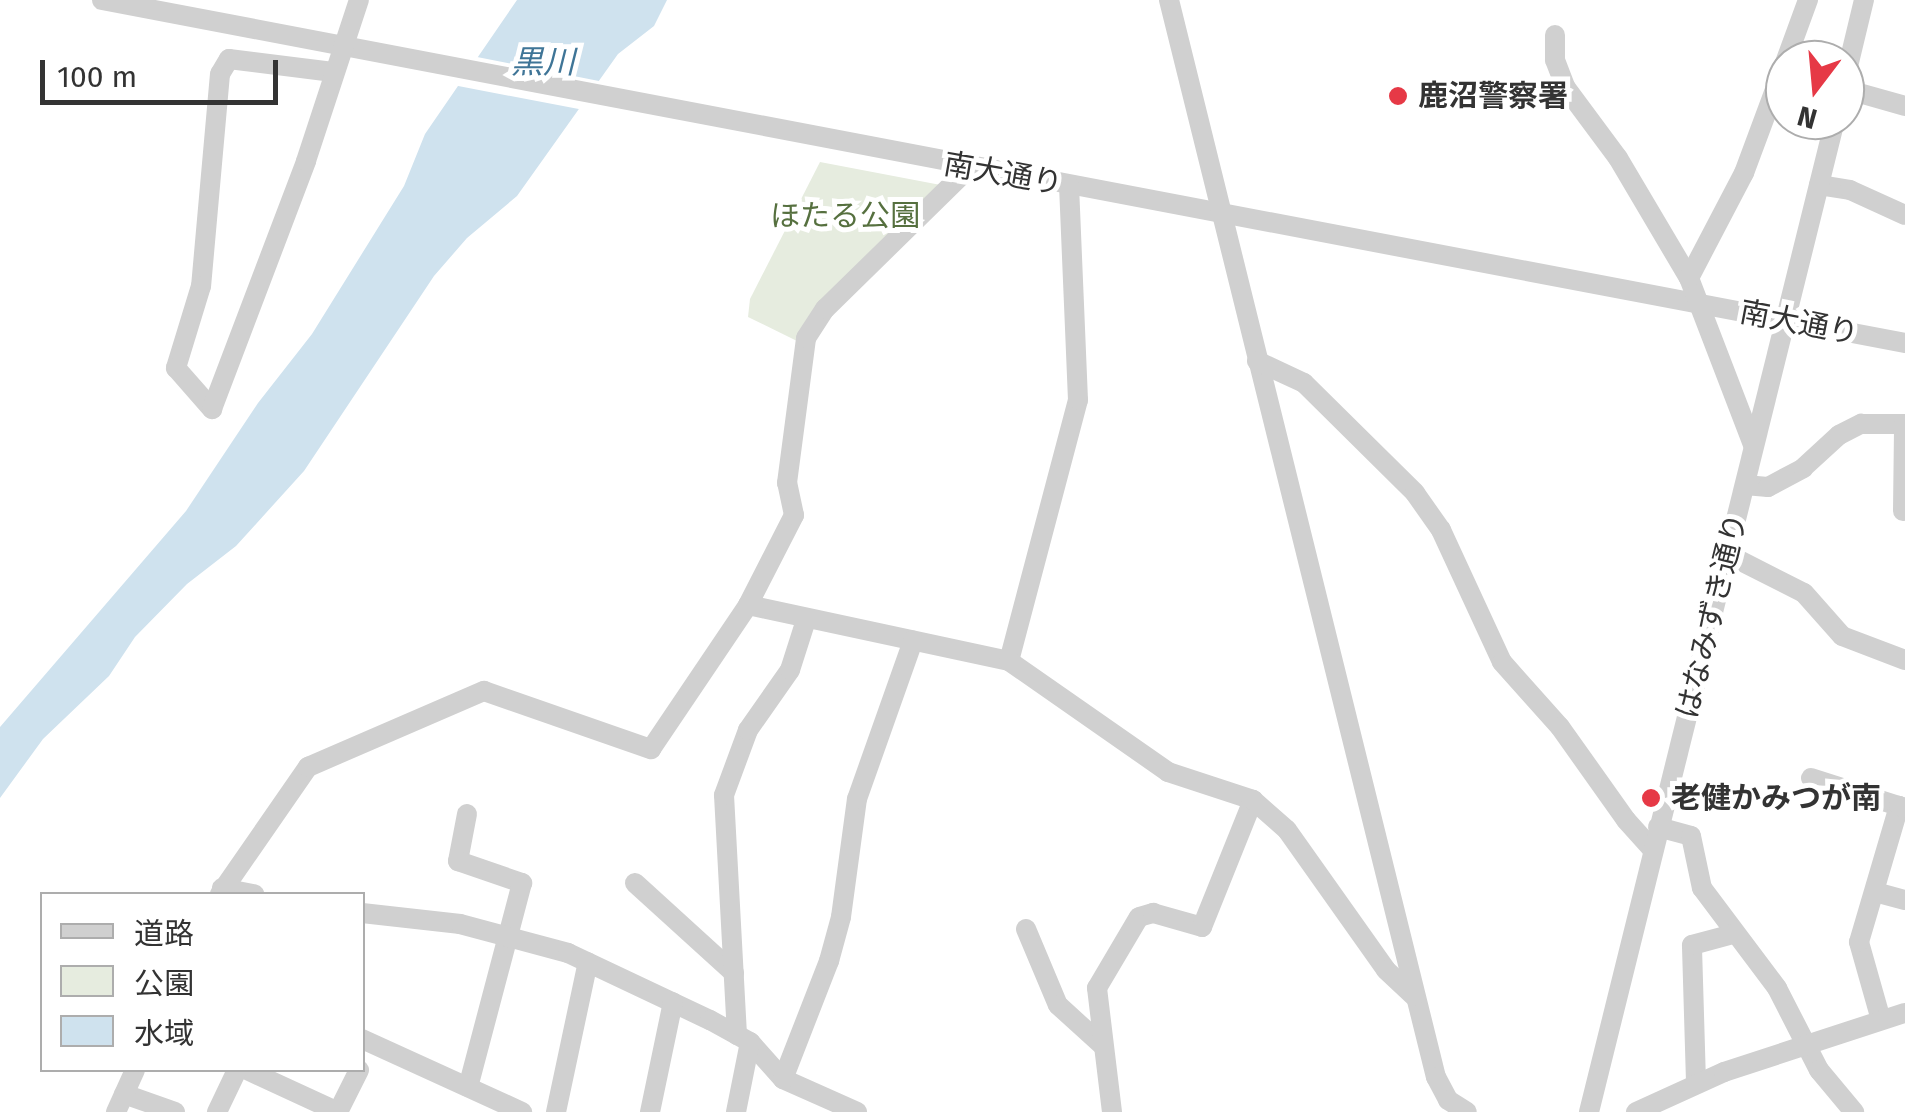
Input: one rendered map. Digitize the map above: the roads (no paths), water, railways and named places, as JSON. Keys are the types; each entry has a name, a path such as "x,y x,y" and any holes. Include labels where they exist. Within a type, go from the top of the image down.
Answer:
{"street":[{"name":"南大通り","path":"102,0 969,168 1905,343"},
{"path":"333,72 229,60 220,74 201,286 176,368 212,409 306,162 333,72 348,47 359,0"},
{"path":"1169,0 1436,1077 1447,1106 1467,1112"},
{"path":"1794,40 1808,0"},
{"path":"1854,40 1864,0"},
{"path":"1555,35 1555,60 1566,88 1618,158 1689,278 1754,447"},
{"path":"1865,95 1905,106"},
{"path":"1689,278 1744,173 1765,118"},
{"name":"はなみずき通り","path":"1589,1112 1830,140"},
{"path":"221,891 308,767 484,691 651,750 748,605 794,516 787,483 806,338 826,309 959,183 969,168"},
{"path":"1819,185 1850,190 1905,216"},
{"path":"1009,661 1078,400 1069,186"},
{"path":"1257,361 1304,382 1414,493 1441,530 1502,662 1560,726 1626,820 1653,850"},
{"path":"1745,485 1768,488 1861,424 1905,424 1903,511"},
{"path":"1727,554 1804,593 1842,636 1905,660"},
{"path":"748,605 1009,661 1168,772 1253,800 1287,830 1386,970 1415,997"},
{"path":"736,1112 744,1038 734,973 724,795 748,730 790,670 806,620"},
{"path":"783,1079 829,961 841,917 857,799 913,641"},
{"path":"1811,778 1902,807 1859,942 1881,1020"},
{"path":"1112,1112 1097,988 1139,917 1154,913 1202,927 1253,800"},
{"path":"467,814 458,861 522,883 468,1087"},
{"path":"1658,827 1691,836 1702,888 1777,988 1819,1070 1854,1112"},
{"path":"635,883 734,973"},
{"path":"1875,892 1905,900"},
{"path":"365,913 460,924 588,962 744,1038 783,1079 829,1107 857,1112"},
{"path":"1026,929 1058,1004 1102,1045"},
{"path":"1696,1082 1692,945 1734,934"},
{"path":"556,1112 588,962"},
{"path":"650,1112 673,1002"},
{"path":"1636,1112 1696,1082 1905,1013"},
{"path":"366,1048 522,1112"},
{"path":"134,1072 120,1103 175,1112"},
{"path":"217,1112 236,1072"},
{"path":"251,1072 338,1112 358,1072"}],"water":[{"name":"黒川","path":"517,0 667,0 654,26 618,54 517,196 467,238 434,276 304,471 236,546 187,584 135,637 109,676 43,739 0,798 0,727 186,511 258,403 312,334 404,186 425,134"}],"place":[{"name":"鹿沼警察署","path":"1398,96"},
{"name":"老健かみつが南","path":"1651,798"}],"park label":[{"name":"ほたる公園","path":"845,216"}]}
